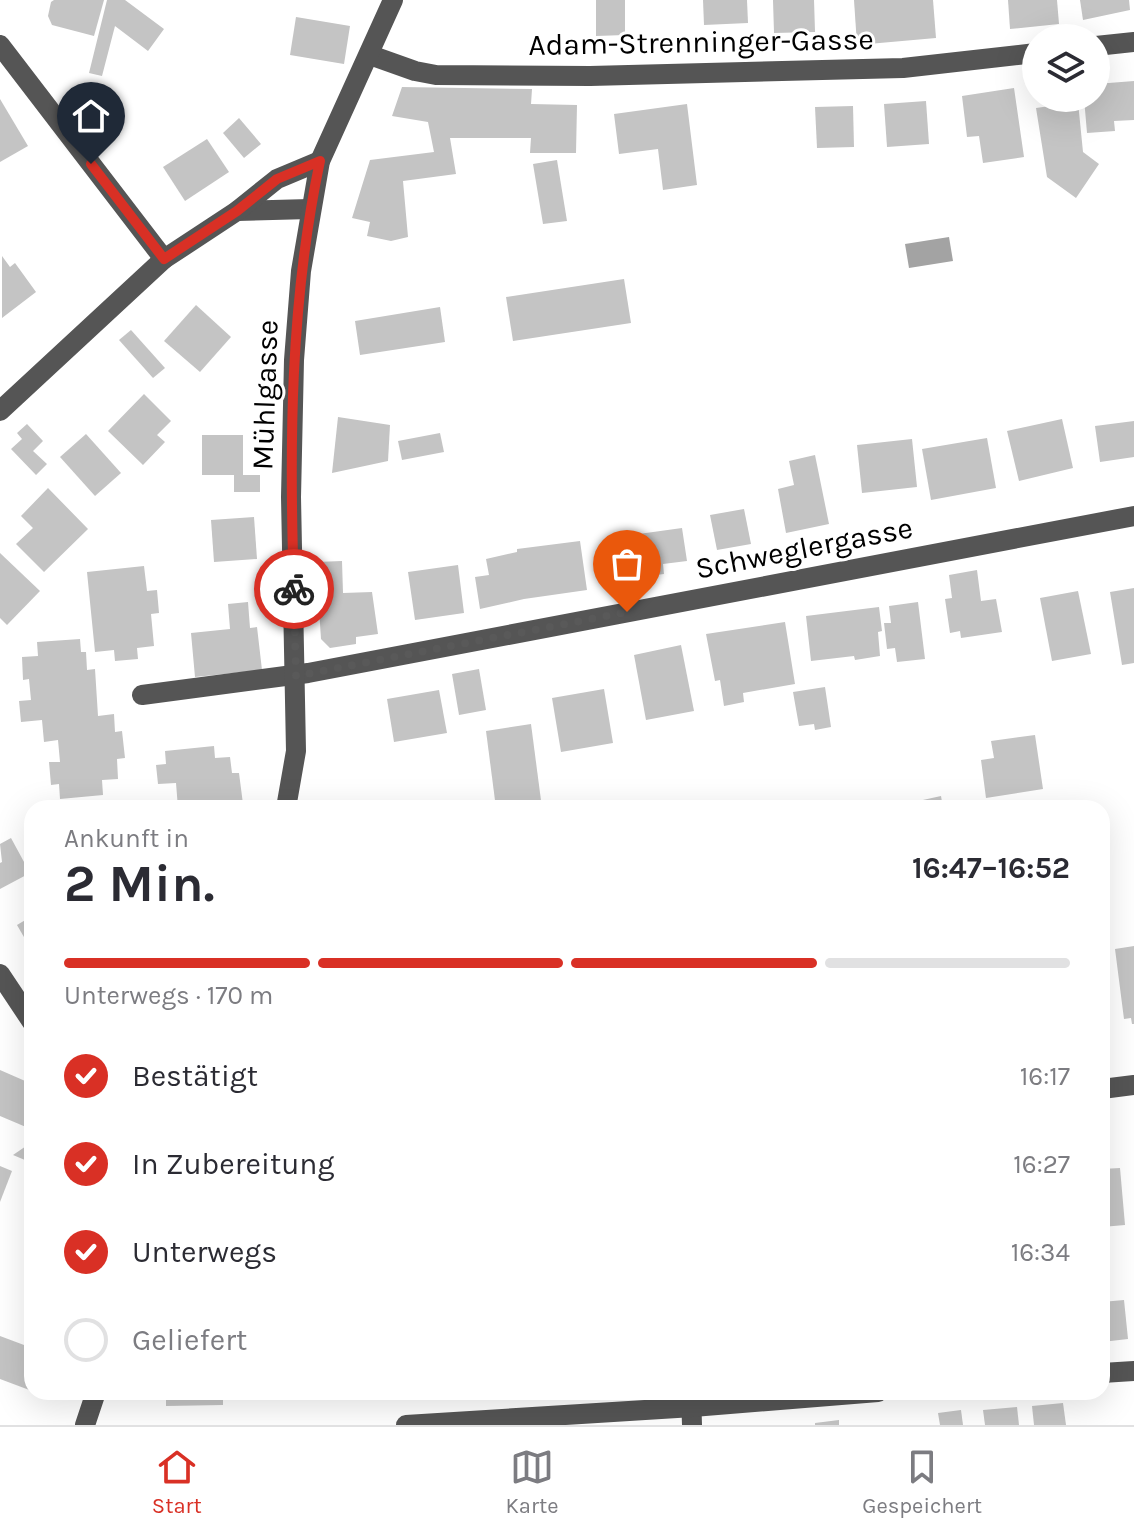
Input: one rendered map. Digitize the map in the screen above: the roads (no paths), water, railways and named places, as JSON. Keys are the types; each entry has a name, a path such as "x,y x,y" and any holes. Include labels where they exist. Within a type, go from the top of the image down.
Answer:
{"street":[{"name":"Mühlgasse","path":"287,800 296,751 291,497 294,360 301,271 320,161 393,0"},
{"path":"1110,45 1134,42"},
{"path":"0,45 164,259"},
{"name":"Adam-Strenninger-Gasse","path":"370,55 436,75 590,76 903,68 1022,55"},
{"path":"0,411 164,259 237,211 277,179 320,161"},
{"path":"237,211 310,209"},
{"name":"Schweglergasse","path":"142,695 296,676 1134,516"},
{"path":"3,989 24,1013"},
{"path":"1110,1088 1134,1085"},
{"path":"1110,1372 1134,1371"},
{"path":"85,1425 93,1400"},
{"path":"406,1425 785,1400"}]}
